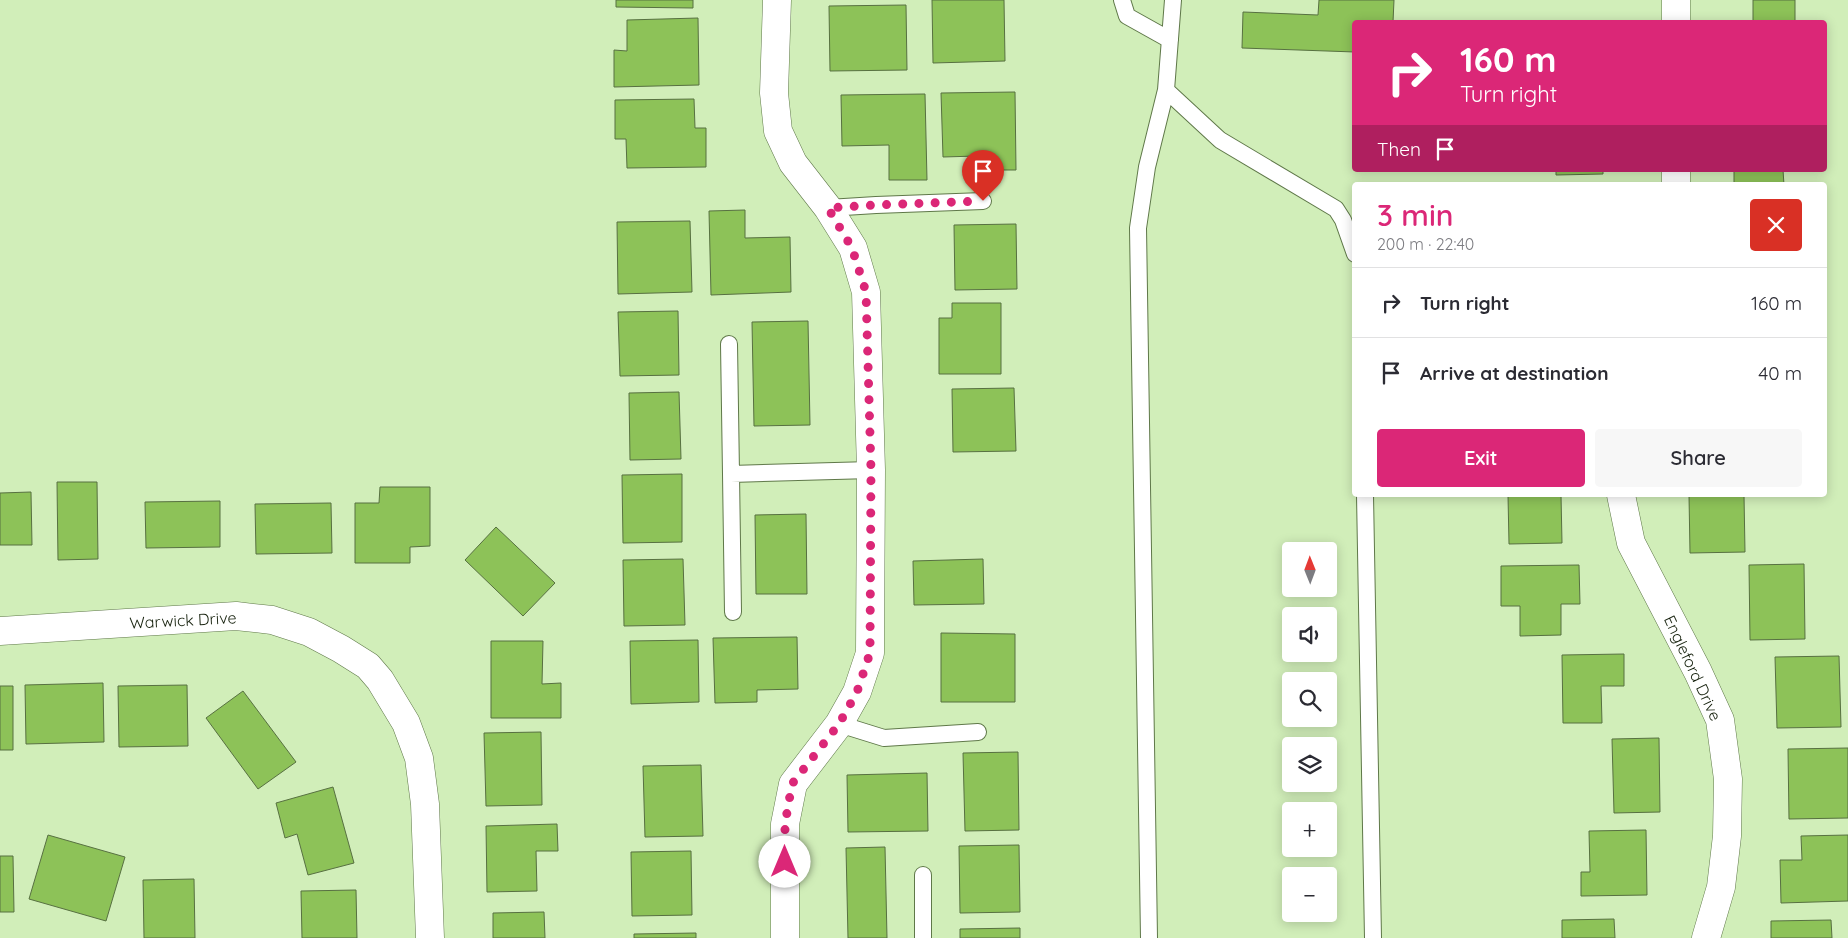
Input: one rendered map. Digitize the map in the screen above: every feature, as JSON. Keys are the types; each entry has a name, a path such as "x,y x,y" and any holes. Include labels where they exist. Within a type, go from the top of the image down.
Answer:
{"street":[{"path":"777,0 774,93 778,130 793,163 828,208 852,248 866,292 871,470 870,653 857,692 839,724 792,784 785,824 785,938"},
{"path":"1676,0 1676,20"},
{"name":"Engleford Drive","path":"1621,497 1631,544 1698,672 1720,720 1728,779 1727,836 1721,887 1706,938"},
{"name":"Warwick Drive","path":"0,631 236,616 272,620 309,632 368,666 380,680 406,723 419,758 425,804 430,938"}],"lane":[{"path":"1122,0 1127,16 1170,40"},
{"path":"1149,938 1138,228 1147,167 1166,90 1173,0"},
{"path":"1166,90 1220,140 1336,210 1343,220 1352,246"},
{"path":"828,208 983,201"},
{"path":"729,344 733,612"},
{"path":"731,474 871,470"},
{"path":"1365,497 1373,938"},
{"path":"839,724 884,738 978,732"},
{"path":"923,875 923,938"}],"building":[{"path":"616,0 693,0 693,8 616,7"},
{"path":"932,0 1004,0 1005,61 933,63"},
{"path":"1319,0 1394,0 1393,20 1352,20 1352,52 1242,48 1243,12 1318,15"},
{"path":"1753,0 1795,0 1795,20 1753,20"},
{"path":"906,5 907,70 830,71 829,6"},
{"path":"698,18 699,85 614,87 614,50 627,51 627,20"},
{"path":"1015,92 1016,170 978,170 977,156 943,157 941,93"},
{"path":"925,94 927,180 889,180 889,145 842,146 841,95"},
{"path":"694,99 695,128 706,128 706,167 627,168 626,139 615,139 615,100"},
{"path":"1556,172 1603,172 1603,174 1556,175"},
{"path":"1734,172 1783,172 1784,182 1734,182"},
{"path":"745,210 745,238 790,237 791,292 711,295 709,211"},
{"path":"690,221 692,292 618,294 617,222"},
{"path":"1016,224 1017,289 955,290 954,225"},
{"path":"952,303 1001,303 1001,374 939,374 939,318 952,318"},
{"path":"678,311 679,375 620,376 618,312"},
{"path":"808,321 810,425 754,426 752,322"},
{"path":"1014,388 1016,451 953,452 952,389"},
{"path":"679,392 681,459 630,460 629,393"},
{"path":"682,474 682,542 623,543 622,475"},
{"path":"57,482 97,482 98,559 58,560"},
{"path":"380,487 430,487 430,546 410,547 410,563 355,563 355,503 379,503"},
{"path":"31,492 32,545 0,545 0,493"},
{"path":"1508,497 1561,497 1562,543 1509,544"},
{"path":"1689,497 1744,497 1745,552 1690,553"},
{"path":"220,501 220,547 146,548 145,502"},
{"path":"331,503 332,553 256,554 255,504"},
{"path":"806,514 807,594 756,594 755,515"},
{"path":"496,527 555,583 523,616 465,560"},
{"path":"683,559 685,625 624,626 623,560"},
{"path":"983,559 984,604 914,605 913,561"},
{"path":"1804,564 1805,639 1750,640 1749,565"},
{"path":"1579,565 1580,604 1561,604 1561,635 1520,636 1520,606 1501,606 1501,566"},
{"path":"941,633 1015,634 1015,702 941,702"},
{"path":"797,637 798,689 757,690 757,702 715,703 713,638"},
{"path":"698,640 699,702 631,704 630,641"},
{"path":"491,641 543,641 542,684 561,683 561,718 491,718"},
{"path":"1624,654 1624,686 1601,686 1602,723 1563,723 1562,655"},
{"path":"1839,656 1841,727 1777,728 1775,657"},
{"path":"103,683 104,742 26,744 25,685"},
{"path":"187,685 188,746 119,747 118,686"},
{"path":"0,686 13,686 13,750 0,750"},
{"path":"243,691 296,762 258,789 206,718"},
{"path":"541,732 542,805 486,806 484,733"},
{"path":"1659,738 1660,812 1614,813 1612,739"},
{"path":"1848,748 1848,818 1789,819 1788,749"},
{"path":"1018,752 1019,830 965,831 963,753"},
{"path":"701,765 703,836 645,837 643,766"},
{"path":"927,773 928,831 848,832 847,775"},
{"path":"333,787 354,863 308,875 297,834 285,838 276,803"},
{"path":"557,824 558,851 536,851 537,891 487,892 486,826"},
{"path":"1646,830 1647,895 1581,896 1581,872 1590,872 1589,831"},
{"path":"48,835 125,857 106,921 29,899"},
{"path":"1848,835 1848,901 1781,903 1780,860 1802,860 1801,836"},
{"path":"1019,845 1020,912 960,913 959,846"},
{"path":"885,847 887,938 848,938 846,848"},
{"path":"691,851 692,915 632,916 631,852"},
{"path":"0,856 13,856 14,912 0,912"},
{"path":"194,879 195,938 144,938 143,880"},
{"path":"356,890 357,938 302,938 301,891"},
{"path":"544,912 545,938 493,938 493,913"},
{"path":"1614,919 1615,938 1562,938 1562,920"},
{"path":"1831,920 1832,938 1771,938 1771,921"},
{"path":"1020,928 1020,938 960,938 960,929"},
{"path":"696,933 696,938 634,938 634,934"}],"route":[{"path":"785,862 785,824 792,784 839,724 857,692 870,653 871,470 866,292 852,248 828,208 983,201"}]}
